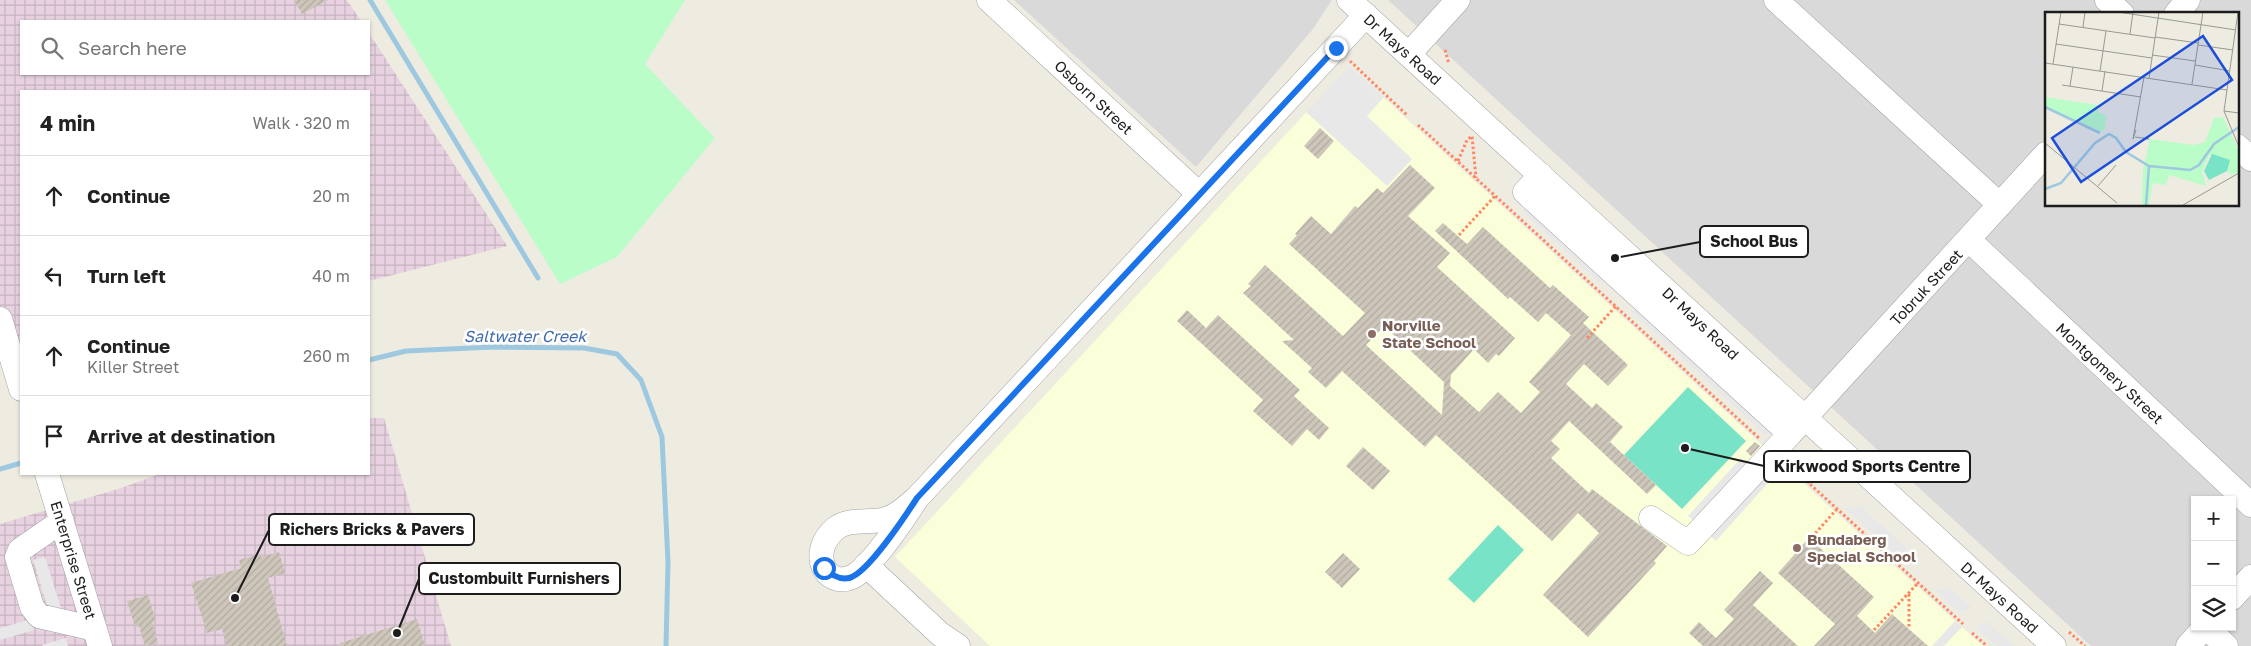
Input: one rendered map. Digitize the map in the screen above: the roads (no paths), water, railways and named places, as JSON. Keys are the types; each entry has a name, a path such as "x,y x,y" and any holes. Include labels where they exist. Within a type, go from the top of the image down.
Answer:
{"street":[{"name":"Osborn Street","path":"989,0 1199,194"},
{"path":"1409,54 1458,0"},
{"path":"1776,0 2000,205"},
{"path":"2107,0 2120,12"},
{"path":"2178,12 2188,0"},
{"path":"917,498 901,524 860,572 850,578 836,577 824,568 820,556 824,542 833,531 843,524 887,519 899,513 917,498 1199,194 1357,8"},
{"name":"Dr Mays Road","path":"1357,8 1541,175 1798,426 2054,646"},
{"path":"2238,147 2251,159"},
{"name":"Tobruk Street","path":"1651,518 1688,543 1798,426 2045,155"},
{"name":"Montgomery Street","path":"1969,240 2251,506"},
{"path":"0,319 20,386"},
{"name":"Enterprise Street","path":"49,481 98,638"},
{"path":"62,521 20,550 17,560 32,607 39,616 98,638"},
{"path":"866,565 949,642"},
{"path":"2236,594 2251,578"},
{"path":"2188,646 2202,631"},
{"path":"2210,631 2226,646"}],"waterway":[{"path":"370,0 538,278"},
{"name":"Saltwater Creek","path":"370,360 406,351 493,347 584,348 617,354 641,380 662,437 668,562 666,646"},
{"name":"Saltwater Creek","path":"0,469 20,463"}],"place":[{"name":"School Bus","path":"1615,258"},
{"name":"Norville State School","path":"1372,334"},
{"name":"Kirkwood Sports Centre","path":"1685,448"},
{"name":"Bundaberg Special School","path":"1797,548"},
{"name":"Richers Bricks & Pavers","path":"235,598"},
{"name":"Custombuilt Furnishers","path":"397,633"}]}
